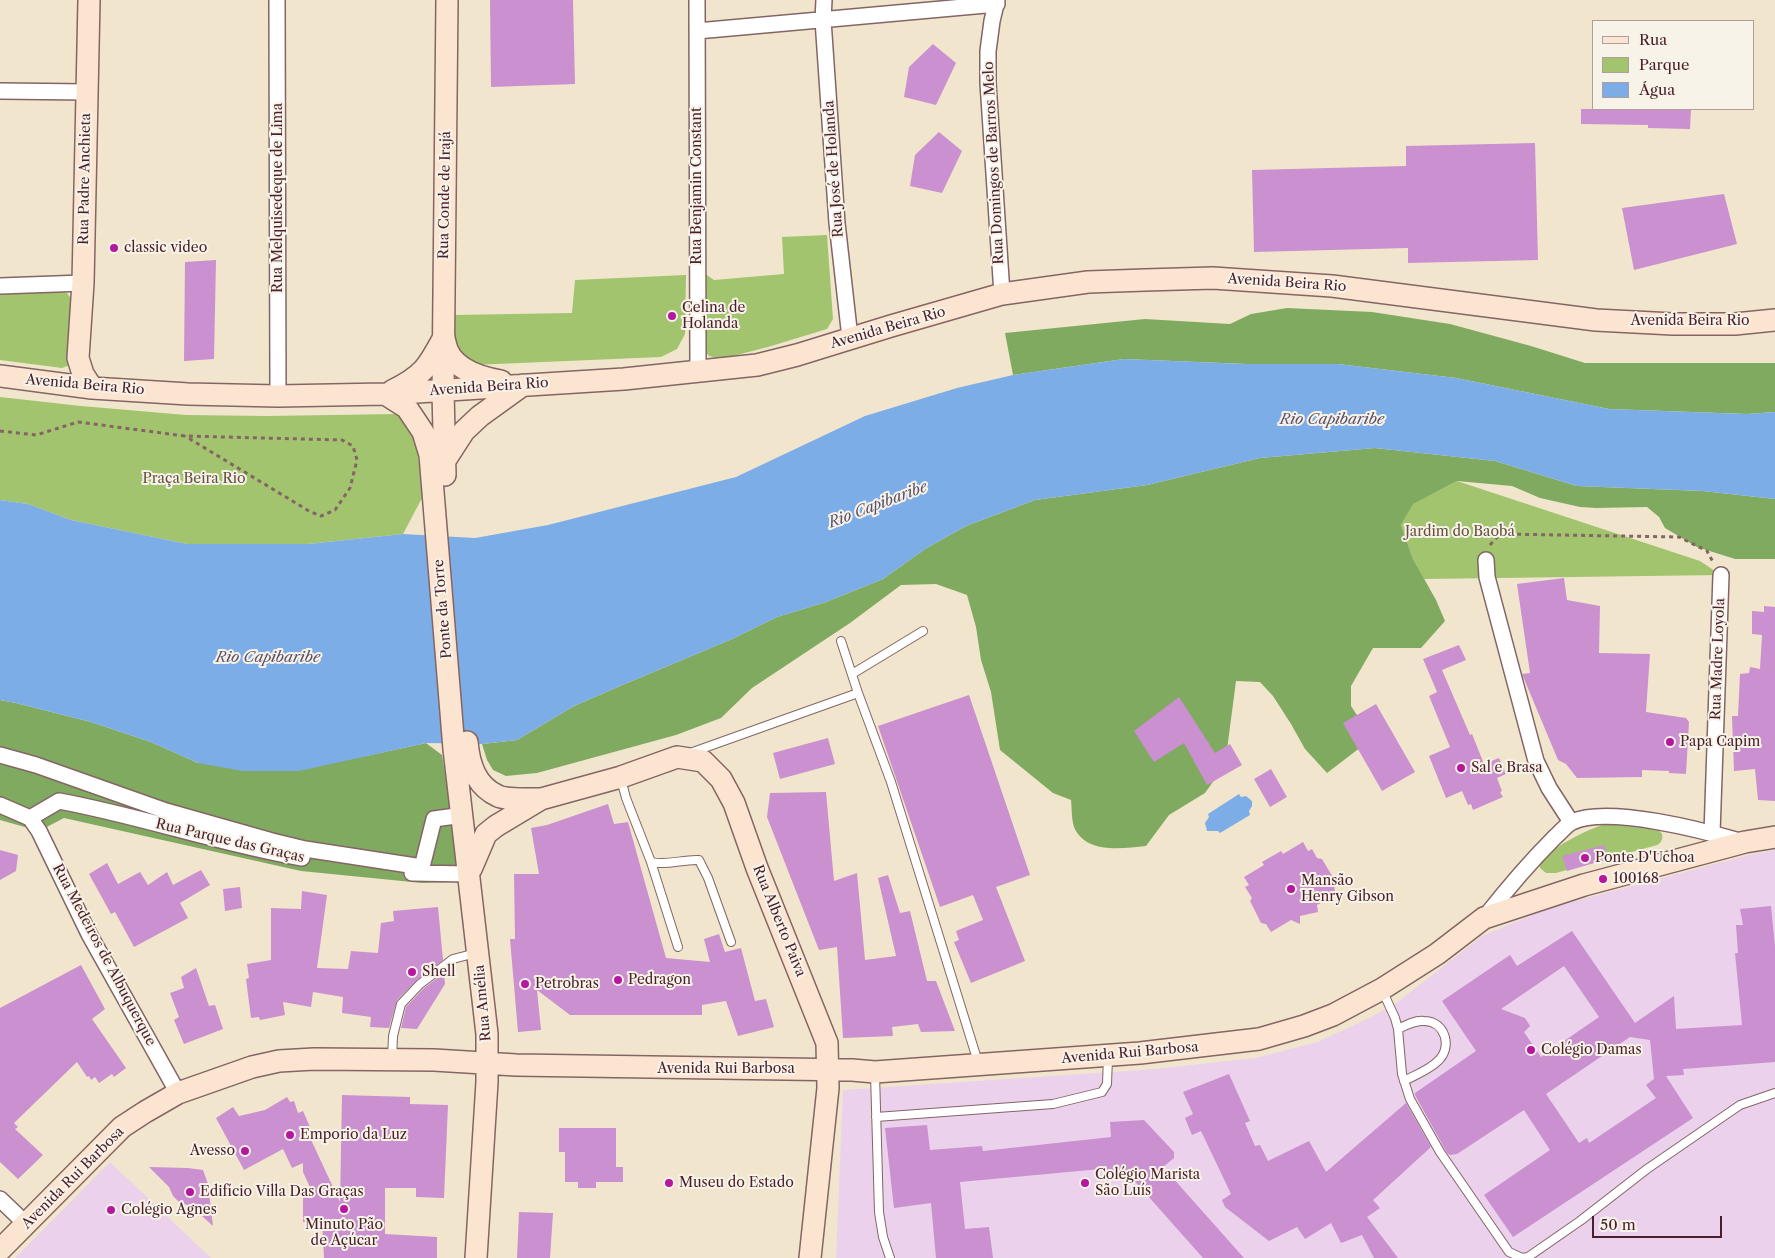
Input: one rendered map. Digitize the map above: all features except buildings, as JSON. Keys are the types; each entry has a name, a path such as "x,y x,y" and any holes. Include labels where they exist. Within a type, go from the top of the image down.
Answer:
{"main road":[{"name":"Rua Padre Anchieta","path":"89,0 83,283 78,358 83,374 92,388"},
{"name":"Rua Conde de Irajá","path":"444,391 447,0"},
{"name":"Avenida Beira Rio","path":"0,376 92,388 188,394 278,396 385,394 624,379 757,365 798,355 1002,294 1088,282 1213,278 1332,286 1596,320 1673,324 1735,324 1775,320"},
{"path":"444,337 447,352 456,364 464,369 486,378 524,385"},
{"path":"385,394 412,381 423,371 444,337"},
{"path":"52,384 70,370 78,358"},
{"path":"440,467 464,431 480,416 524,385"},
{"path":"440,467 444,391"},
{"path":"385,394 408,408 418,422 440,467"},
{"name":"Ponte da Torre","path":"440,467 461,749"},
{"name":"Rua Alberto Paiva","path":"461,749 476,778 485,788 500,797 541,799"},
{"name":"Rua Amélia","path":"461,749 463,815 487,1034 476,1258"},
{"name":"Rua Alberto Paiva","path":"469,874 486,834 541,799 621,778 677,757 703,761 721,779 734,804 757,868 827,1043 828,1070 810,1258"},
{"name":"Avenida Rui Barbosa","path":"0,1250 122,1127 178,1093 252,1067 279,1061 314,1059 434,1060 667,1068 875,1072 1108,1056 1259,1039 1304,1026 1333,1015 1382,989 1437,954 1484,918 1584,885 1745,842 1775,837"}],"street":[{"name":"Rua Melquisedeque de Lima","path":"278,0 278,396"},
{"name":"Rua Benjamin Constant","path":"697,0 698,372"},
{"name":"Rua José de Holanda","path":"824,0 837,223 850,338"},
{"path":"697,31 997,2"},
{"name":"Rua Domingos de Barros Melo","path":"997,2 988,51 988,83 1002,294"},
{"path":"0,91 87,92"},
{"path":"0,286 83,283"},
{"path":"1486,560 1487,577 1536,761 1549,788 1571,822"},
{"name":"Rua Madre Loyola","path":"1712,833 1721,575"},
{"path":"0,755 36,764 166,811 289,845 422,867 434,819 463,815"},
{"name":"Rua Parque das Graças","path":"30,818 59,801 292,856 359,868 417,873 469,874"},
{"path":"0,806 30,818"},
{"name":"Avenida Rui Barbosa","path":"1484,918 1528,864 1571,822 1594,817 1614,816 1642,819 1712,833 1745,842"},
{"name":"Rua Medeiros de Albuquerque","path":"30,818 39,831 89,934 178,1093"},
{"path":"0,1199 26,1224"}],"lane":[{"path":"852,674 923,631"},
{"path":"841,641 891,782 979,1066"},
{"path":"677,757 858,693"},
{"path":"621,778 626,798 651,862 678,947"},
{"path":"651,862 661,865 699,860 708,878 731,942"},
{"path":"392,1060 393,1036 401,1004 420,984 453,959 478,952"},
{"path":"1382,989 1398,1029 1399,1061 1410,1099 1440,1152 1509,1252 1515,1257 1529,1257 1647,1170 1740,1105 1775,1093"},
{"path":"1398,1029 1425,1020 1435,1023 1442,1029 1446,1040 1444,1053 1438,1061 1404,1081"},
{"path":"876,1116 1053,1104 1102,1092 1107,1084 1108,1056"},
{"path":"875,1072 879,1212 883,1237 890,1258"}],"path":[{"path":"0,431 36,434 78,422 184,436 342,440 353,446 357,460 350,488 335,510 321,516 309,511 184,436"},
{"path":"1486,560 1490,545 1500,534 1680,537 1707,550 1721,575"}],"shaded area":[{"name":"Colégio Damas","path":"1775,850 1775,1258 836,1258 843,1090 1156,1069 1255,1058 1318,1042 1395,1004 1482,936 1549,908 1749,855"},
{"name":"Colégio Agnes","path":"110,1162 211,1258 15,1258"}],"green space":[{"path":"827,235 833,319 827,329 721,359 709,356 703,349 701,271 714,280 784,274 782,237"},
{"path":"686,275 685,334 677,349 661,357 473,365 454,354 453,315 572,313 575,280"},
{"path":"59,291 67,293 72,300 70,365 62,368 0,360 0,294"},
{"path":"1287,308 1372,312 1450,324 1585,363 1775,363 1775,412 1747,414 1609,409 1456,378 1338,364 1246,364 1124,359 1013,375 1005,333 1145,319 1230,324 1251,314"},
{"name":"Praça Beira Rio","path":"0,397 186,415 399,414 417,443 422,498 403,534 308,544 187,544 71,520 28,504 0,500"},
{"path":"1375,448 1495,461 1577,486 1703,491 1775,499 1775,559 1735,559 1697,547 1665,528 1659,517 1647,507 1580,507 1540,498 1512,486 1457,481 1413,504 1401,525 1413,559 1436,600 1445,621 1421,648 1373,648 1351,686 1351,706 1366,729 1361,747 1327,773 1305,749 1273,696 1260,682 1236,681 1225,765 1205,793 1169,815 1146,846 1108,848 1090,843 1082,838 1074,828 1071,800 1053,793 1000,750 991,692 981,660 976,627 967,595 936,584 901,585 850,623 752,688 721,718 676,735 537,773 506,776 493,770 487,760 482,744 517,740 574,706 732,639 777,617 826,602 883,579 925,549 966,526 1035,500 1147,485 1260,458"},
{"name":"Jardim do Baobá","path":"1457,481 1700,561 1721,575 1424,579 1413,559 1401,525 1412,504"},
{"path":"0,700 91,722 151,742 198,763 366,756 426,743 442,755 452,816 457,874 451,882 422,883 301,871 64,818 39,831 0,820"},
{"path":"1603,825 1658,830 1662,834 1661,842 1657,845 1556,873 1546,873 1540,868 1547,855 1566,842"}],"water":[{"name":"Rio Capibaribe","path":"1124,359 1246,364 1338,364 1456,378 1609,409 1747,414 1775,412 1775,499 1703,491 1577,486 1495,461 1375,448 1260,458 1147,485 1035,500 966,526 925,549 883,579 826,602 777,617 732,639 574,706 517,740 482,744 426,743 299,771 243,771 198,763 151,742 91,722 0,700 0,500 28,504 71,520 187,544 308,544 403,534 475,538 548,525 736,477 865,416 957,388 1013,375"},
{"path":"1239,794 1241,797 1246,796 1252,801 1249,811 1250,815 1220,833 1218,831 1207,831 1205,823 1209,817 1208,814"}],"place":[{"name":"classic video","path":"114,248"},
{"name":"Celina de Holanda","path":"672,316"},
{"name":"Papa Capim","path":"1670,742"},
{"name":"Sal e Brasa","path":"1461,768"},
{"name":"Ponte D'Uchoa","path":"1585,858"},
{"name":"100168","path":"1603,879"},
{"name":"Mansão Henry Gibson","path":"1291,889"},
{"name":"Shell","path":"412,972"},
{"name":"Pedragon","path":"618,980"},
{"name":"Petrobras","path":"525,984"},
{"name":"Colégio Damas","path":"1531,1050"},
{"name":"Emporio da Luz","path":"290,1135"},
{"name":"Avesso","path":"245,1151"},
{"name":"Museu do Estado","path":"669,1183"},
{"name":"Colégio Marista São Luís","path":"1085,1183"},
{"name":"Edifício Villa Das Graças","path":"190,1192"},
{"name":"Minuto Pão de Açúcar","path":"344,1209"},
{"name":"Colégio Agnes","path":"111,1210"}]}
